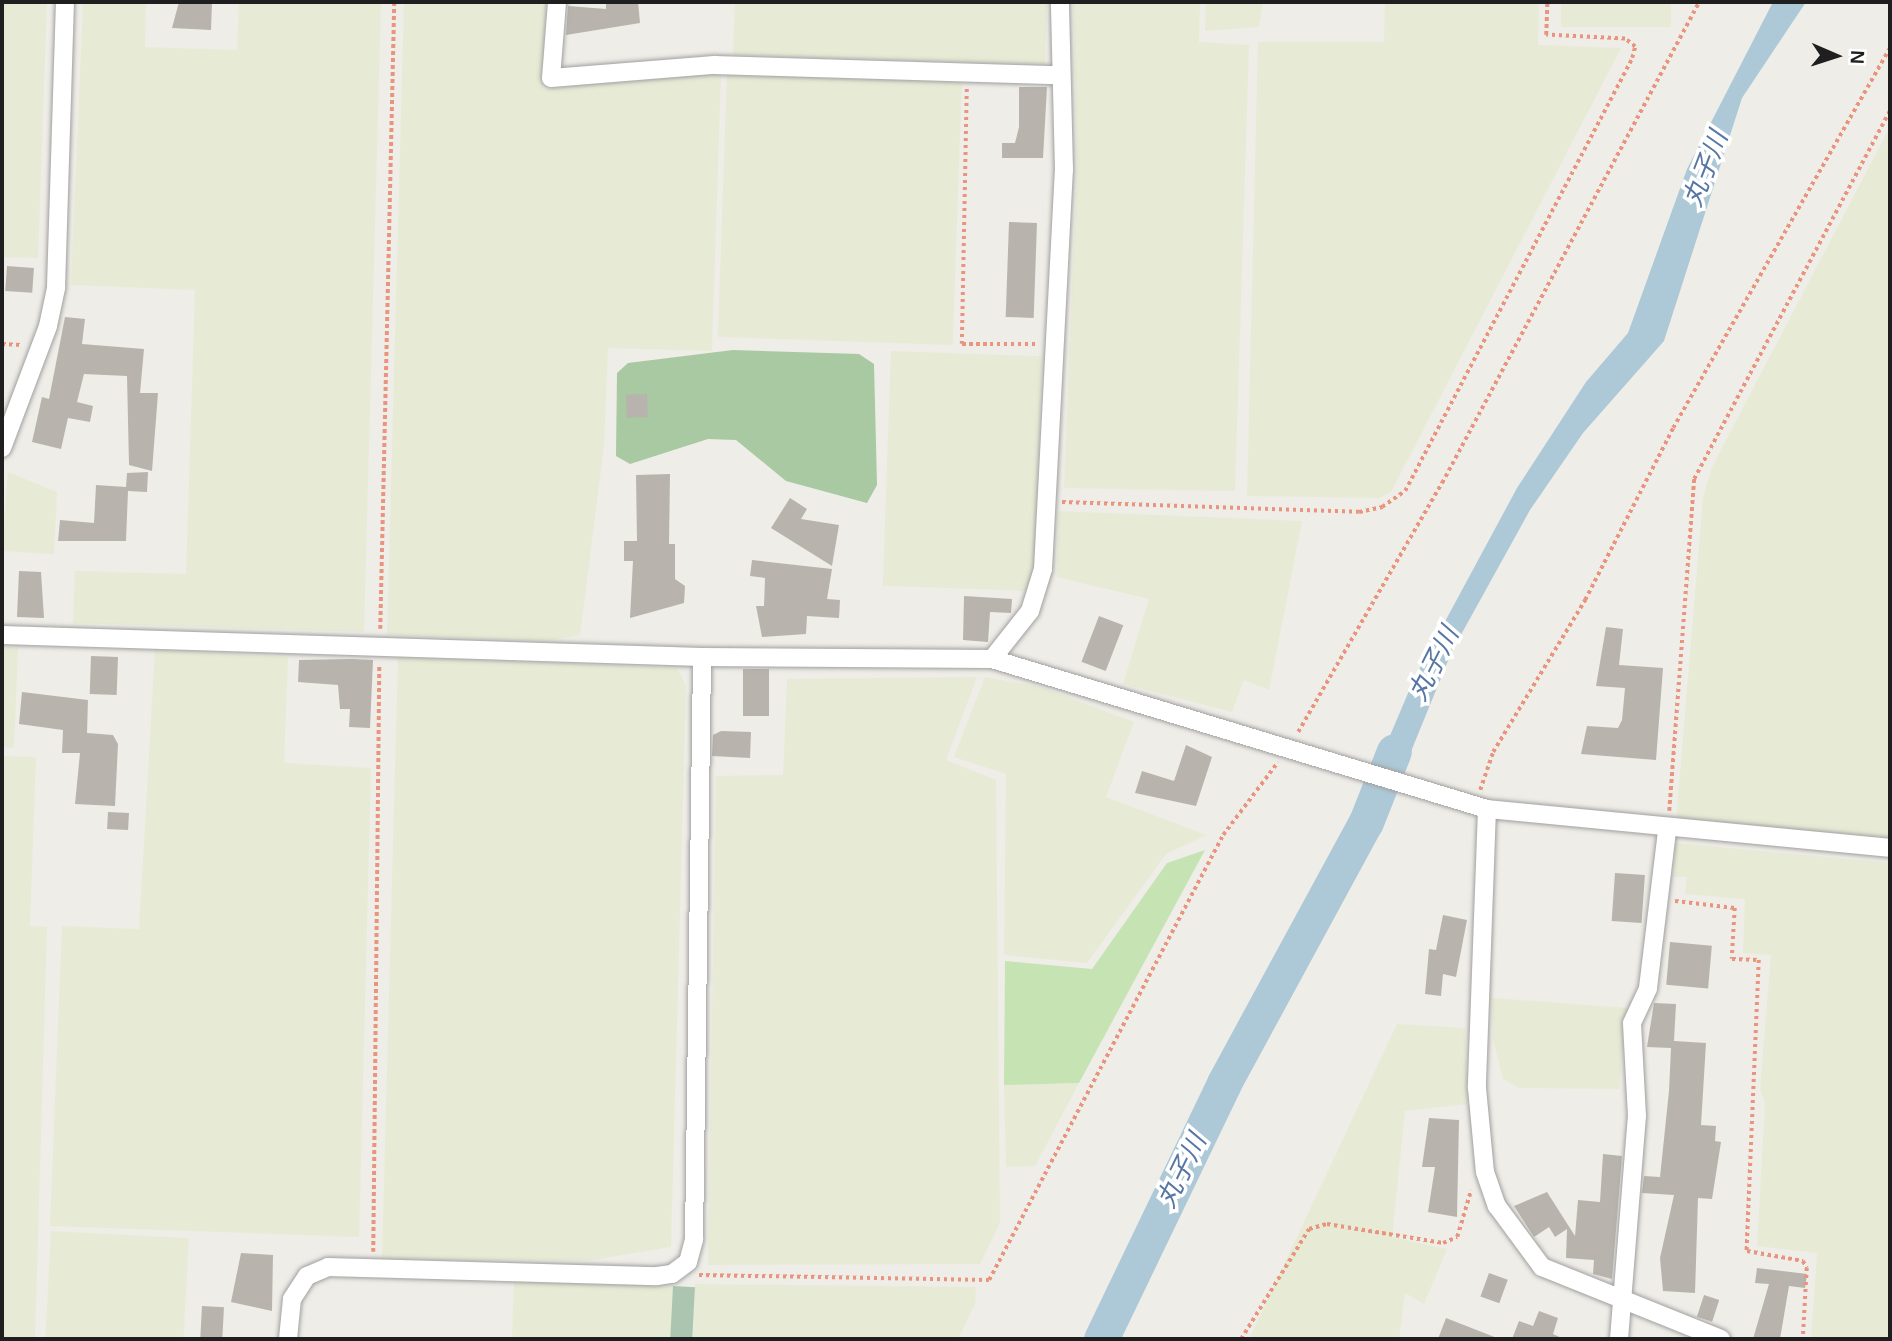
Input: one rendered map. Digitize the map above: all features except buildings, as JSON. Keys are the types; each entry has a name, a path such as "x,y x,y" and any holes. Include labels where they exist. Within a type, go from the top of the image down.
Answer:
{"street":[{"path":"2,448 48,326 56,287 65,2"},
{"path":"557,2 551,78 714,65 1057,75"},
{"path":"992,659 1030,611 1043,569 1052,344 1064,170 1057,75 1060,2"},
{"path":"2,635 702,657 992,659 1481,806 1667,830 1890,848"},
{"path":"288,1339 292,1299 307,1276 328,1267 672,1274 688,1262 694,1239 702,657"},
{"path":"1481,806 1477,1088 1485,1172 1517,1242 1542,1267 1625,1304 1721,1339"},
{"path":"1619,1339 1625,1304 1637,1116 1632,1023 1648,988 1667,830"}],"path":[{"path":"373,1267 380,647 394,2"},
{"path":"1046,501 1359,512 1382,507 1405,491 1632,58 1635,47 1625,39 1546,34 1547,2"},
{"path":"672,1274 989,1280 1223,835 1293,751 1448,471 1699,2"},
{"path":"1481,806 1493,752 1585,600 1673,428 1890,48"},
{"path":"967,72 962,344 1052,344"},
{"path":"1667,830 1694,479 1890,111"},
{"path":"1659,900 1735,908 1732,959 1759,960 1747,1251 1803,1261 1807,1268 1803,1339"},
{"path":"1241,1339 1308,1229 1327,1224 1443,1242 1457,1237 1463,1207 1485,1172"}],"green space":[{"path":"2,2 47,2 38,258 2,257"},
{"path":"83,2 146,2 145,47 237,50 239,2 381,2 364,632 73,623 75,571 186,574 195,290 71,285"},
{"path":"404,2 546,2 543,89 721,73 712,351 608,348 604,446 580,635 548,641 387,635"},
{"path":"735,2 1047,2 1045,64 733,55"},
{"path":"1073,2 1200,2 1199,42 1249,45 1235,491 1064,488 1077,166"},
{"path":"1206,2 1263,2 1259,27 1205,31"},
{"path":"1385,2 1539,2 1538,45 1621,48 1391,492 1379,498 1247,496 1258,42 1384,42"},
{"path":"1561,2 1671,2 1671,27 1561,27"},
{"path":"727,74 962,82 953,345 718,337"},
{"path":"1890,127 1890,837 1676,822 1703,498 1712,467"},
{"path":"733,350 859,354 874,364 877,485 867,503 786,481 736,440 708,439 630,464 616,456 617,373 628,363"},
{"path":"891,351 1042,356 1034,591 883,586"},
{"path":"8,472 57,492 54,554 2,551"},
{"path":"1058,511 1302,521 1269,690 1244,680 1232,712 1123,684 1149,599 1057,577"},
{"path":"2,647 18,648 14,748 2,747"},
{"path":"155,650 288,657 284,763 371,768 359,1237 50,1226 62,926 139,929"},
{"path":"398,657 677,668 686,686 671,1247 587,1261 382,1259"},
{"path":"977,677 946,760 996,780 1000,1223 980,1264 708,1265 716,776 783,775 787,679"},
{"path":"985,677 1041,687 1134,722 1106,797 1206,835 1166,854 1087,963 1004,955 1006,774 954,757"},
{"path":"2,756 36,757 30,926 47,927 35,1339 2,1339"},
{"path":"1675,843 1890,863 1890,1339 1811,1339 1817,1253 1757,1246 1765,1103 1760,1089 1771,955 1743,953 1745,899 1685,894 1687,877 1674,877"},
{"path":"1205,850 1079,1083 1004,1085 1005,961 1092,969 1167,863"},
{"path":"1492,998 1627,1008 1619,1089 1519,1088 1503,1079 1493,1039"},
{"path":"1397,1024 1465,1028 1467,1104 1405,1111 1392,1237 1447,1249 1424,1304 1405,1293 1399,1339 1249,1339"},
{"path":"1079,1083 1035,1166 1006,1167 1004,1085"},
{"path":"51,1231 189,1238 184,1339 45,1339"},
{"path":"514,1281 673,1287 671,1339 512,1339"},
{"path":"695,1284 976,1287 975,1304 958,1339 693,1339"},
{"path":"673,1286 695,1287 692,1339 670,1339"}],"water":[{"path":"1773,2 1806,2 1742,98 1664,341 1583,433 1530,510 1452,651 1392,798 1367,790 1414,679 1517,488 1586,382 1628,333 1687,169"}],"waterway":[{"name":"丸子川","path":"1101,1339 1224,1083 1366,822 1394,751"}]}
